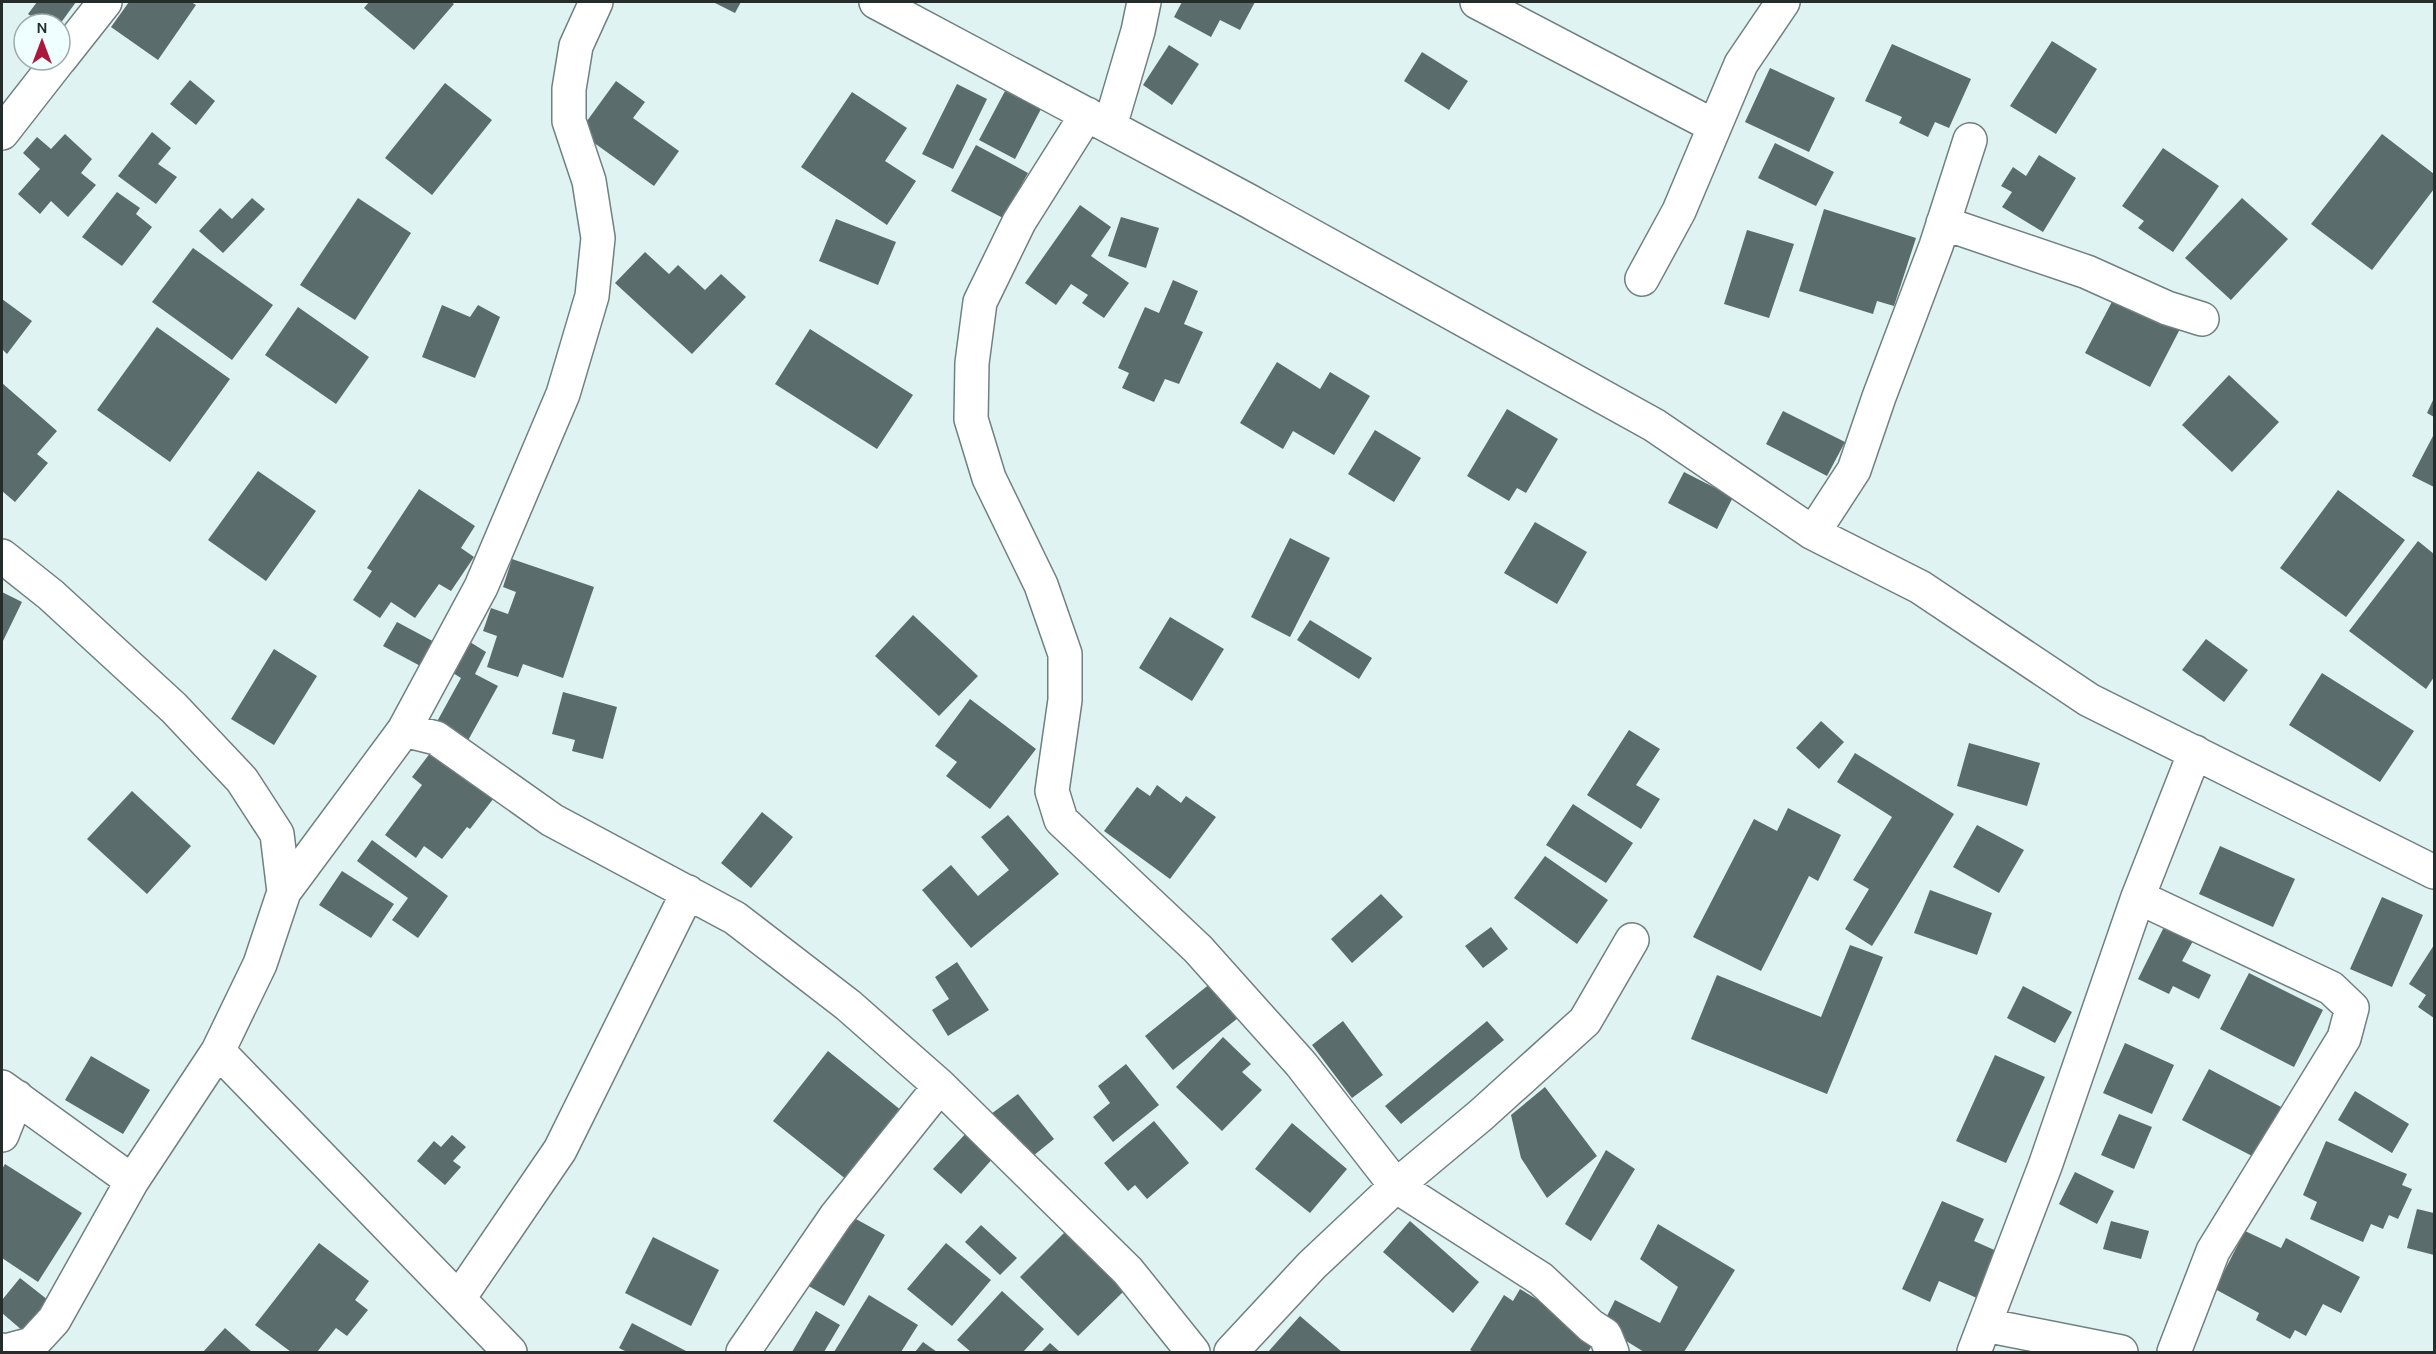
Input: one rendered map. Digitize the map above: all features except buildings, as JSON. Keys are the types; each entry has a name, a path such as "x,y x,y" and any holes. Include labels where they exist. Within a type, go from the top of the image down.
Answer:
{"street":[{"path":"72,43 105,2"},
{"path":"2,1350 32,1344 54,1320 132,1181 218,1051 260,964 284,892 404,730 481,587 562,394 592,296 598,238 589,181 569,121 569,89 576,46 596,2"},
{"path":"876,2 1098,120 1654,425 1813,533 1920,587 2089,700 2434,872"},
{"path":"1144,2 1138,31 1098,120 1019,222 980,302 972,363 971,419 990,478 1041,585 1065,654 1065,700 1052,791 1060,820 1198,950 1301,1064 1396,1186 1541,1279 1605,1335 1612,1353"},
{"path":"1477,2 1714,126"},
{"path":"1642,279 1679,212 1741,64 1783,2"},
{"path":"2,133 49,72"},
{"path":"1813,533 1854,470 1878,397 1943,223 1970,140"},
{"path":"1943,223 2087,272 2167,308 2202,319"},
{"path":"2,556 51,596 174,708 242,780 277,834 284,892"},
{"path":"404,730 436,738 552,820 735,918 848,1005 940,1086 1128,1271 1193,1353"},
{"path":"2121,1353 1979,1339 2046,1166 2139,897 2195,752"},
{"path":"459,1298 560,1149 688,892"},
{"path":"2139,897 2331,988 2352,1008 2344,1038 2213,1251 2174,1353"},
{"path":"1231,1353 1312,1265 1396,1186 1481,1115 1585,1020 1632,940"},
{"path":"218,1051 510,1353"},
{"path":"743,1353 836,1216 940,1086"},
{"path":"2,1135 9,1092 132,1181"}]}
